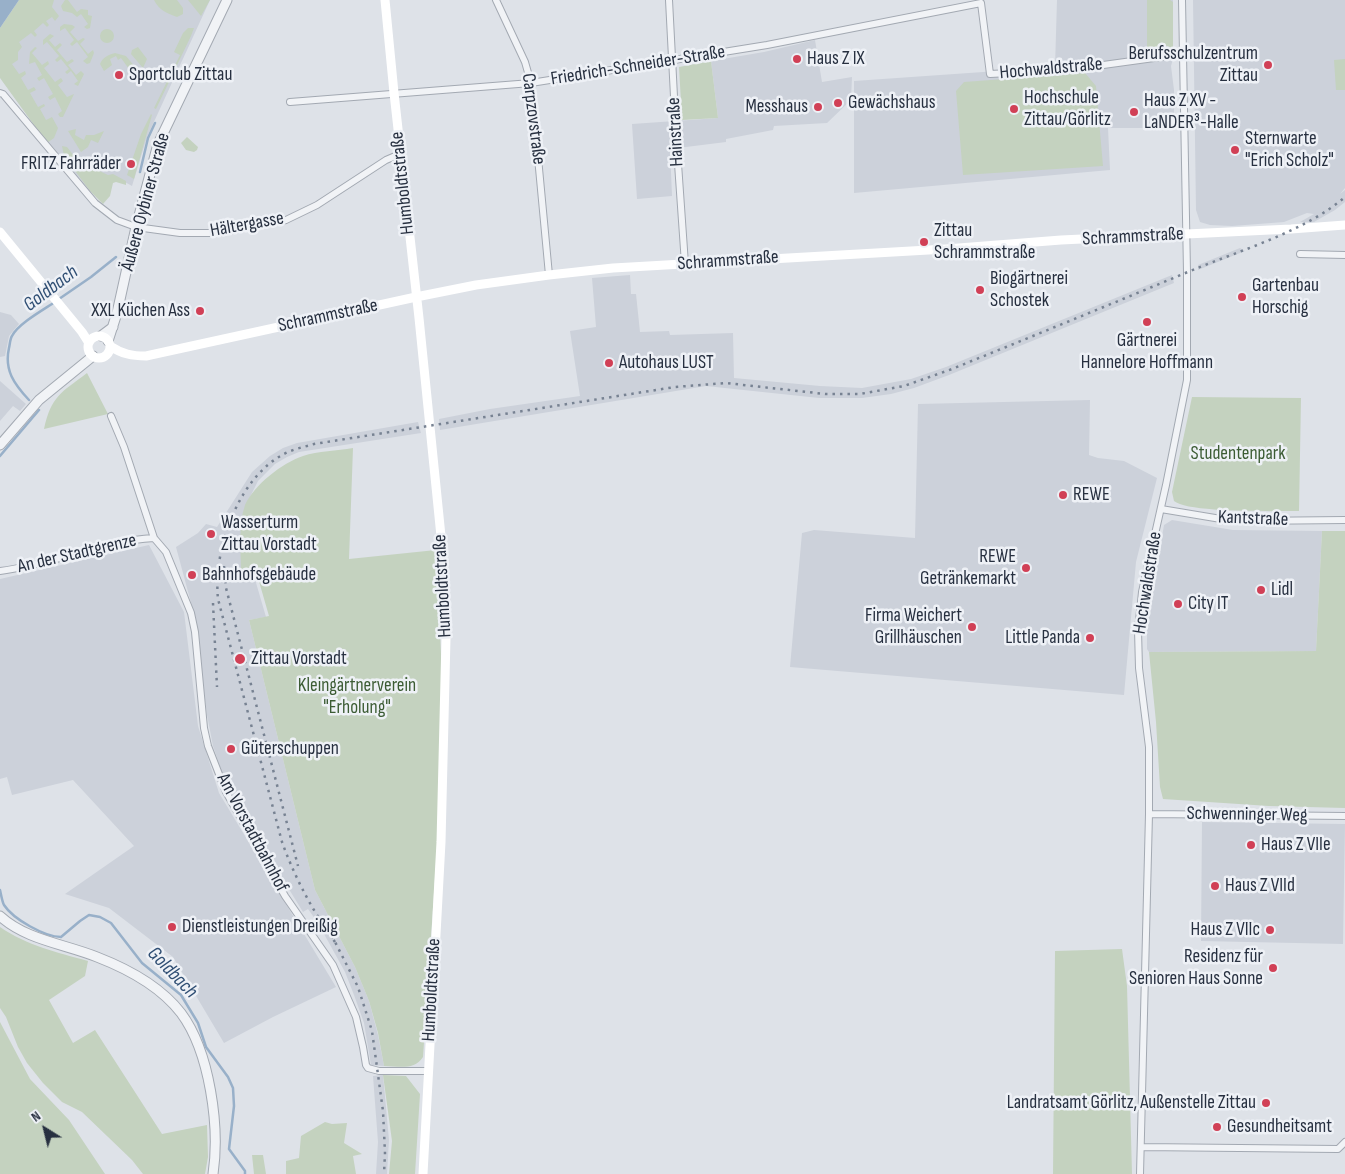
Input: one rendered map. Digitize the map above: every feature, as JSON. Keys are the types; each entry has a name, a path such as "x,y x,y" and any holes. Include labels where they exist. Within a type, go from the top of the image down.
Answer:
{"main road":[{"name":"Humboldtstraße","path":"385,0 442,546 446,638 441,842 423,1174"},
{"name":"Schrammstraße","path":"0,232 82,332 120,353 138,356 152,355 476,285 613,268 1061,240 1345,225"},
{"path":"100,341 106,356"},
{"path":"89,357 100,341"},
{"name":"Schrammstraße","path":"89,357 99,358 120,353"}],"street":[{"name":"Äußere Oybiner Straße","path":"100,341 113,327 136,227 162,133 227,0"},
{"name":"Carpzovstraße","path":"496,0 525,62 531,83 549,275"},
{"name":"Hainstraße","path":"669,0 685,264"},
{"name":"Hochwaldstraße","path":"1140,1174 1149,814 1148,747 1139,668 1138,630 1142,592 1187,380 1182,0"},
{"name":"Friedrich-Schneider-Straße","path":"290,102 531,83 766,45 981,3"},
{"name":"Hochwaldstraße","path":"981,3 990,74 1067,70 1183,54"},
{"name":"Hältergasse","path":"0,93 4,94 95,203 117,220 136,227 180,233 217,233 286,220 317,205 386,160 400,154"},
{"path":"1300,254 1345,255"},
{"path":"0,444 39,400 89,357"},
{"name":"Am Vorstadtbahnhof","path":"111,416 124,447 154,538 166,552 191,613 195,632 204,728 208,746 232,804 285,896 333,965 356,1017 368,1068 379,1071 428,1071"},
{"name":"Kantstraße","path":"1161,509 1227,520 1345,520"},
{"name":"An der Stadtgrenze","path":"0,571 21,569 131,540 154,538"},
{"name":"Schwenninger Weg","path":"1149,814 1345,816"},
{"path":"0,916 22,931 96,956 122,967 161,993 182,1014 197,1044 209,1085 216,1128 214,1174"},
{"path":"1140,1147 1338,1149 1345,1142"}],"shaded area":[{"path":"43,0 210,0 147,137 132,186 114,176 100,183 89,195 53,151 2,80 8,55"},
{"name":"Hochschule Zittau/Görlitz","path":"1057,0 1173,0 1173,59 1171,66 1174,90 1174,128 1108,128 1110,170 854,193 854,81 1055,67"},
{"path":"1193,0 1345,0 1345,188 1340,194 1345,190 1345,202 1335,210 1314,222 1300,222 1314,214 1307,213 1284,222 1232,226 1210,225 1200,222 1196,210"},
{"path":"815,40 822,82 852,77 851,100 827,123 774,126 773,130 726,139 726,142 670,149 672,196 637,199 632,124 718,118 711,61 764,52"},
{"path":"1240,248 1245,251 1198,270 1198,265"},
{"path":"630,275 631,294 636,294 640,332 669,331 670,335 733,333 734,378 862,388 911,379 946,367 1172,275 1174,283 949,375 891,394 862,398 819,398 706,386 440,430 439,419 490,409 580,396 570,331 596,327 592,278"},
{"path":"0,312 11,315 19,324 9,336 5,356 0,357"},
{"path":"0,381 26,404 20,411 13,406 0,421"},
{"path":"1090,400 1089,455 1124,461 1157,478 1136,562 1124,695 790,667 802,533 814,530 915,538 918,404"},
{"path":"418,422 421,433 299,452 287,457 275,464 258,481 245,507 241,525 241,571 252,569 266,617 249,620 315,890 355,967 369,1001 384,1066 371,1065 364,1023 354,995 345,972 318,923 308,909 303,912 228,790 213,746 207,715 194,614 176,547 198,533 206,524 217,527 252,472 270,456 283,448 297,443"},
{"path":"1172,520 1233,530 1322,531 1316,651 1149,652 1147,649 1147,613 1153,590 1164,525"},
{"path":"149,545 184,612 198,726 219,793 336,987 224,1043 173,957 109,908 65,894 134,846 73,780 12,795 7,777 0,779 0,579"},
{"path":"1202,822 1345,824 1343,944 1201,941"},
{"path":"383,1075 389,1140 387,1174 376,1174 378,1142 373,1076"}],"green space":[{"path":"19,0 54,0 52,7 59,16 55,21 52,17 46,21 49,25 47,27 43,23 34,31 37,35 35,37 31,33 19,42 22,47 18,52 18,60 12,64 19,74 25,71 26,74 21,78 28,90 34,87 36,90 30,93 38,107 44,104 45,106 40,109 46,120 52,117 58,128 54,138 47,143 0,78 0,28"},
{"path":"65,0 68,0 77,12 81,9 88,10 88,15 92,16 90,28 84,27 88,24 81,14 77,17 72,13 63,11 61,6"},
{"path":"154,0 177,0 183,8 183,14 177,17 166,12"},
{"path":"188,0 210,0 201,16"},
{"path":"1147,0 1170,0 1173,2 1173,50 1170,51 1168,46 1147,49"},
{"path":"64,24 75,27 70,32 78,41 83,38 85,39 80,44 88,54 93,50 94,53 90,63 87,64 83,61 88,57 77,42 72,46 70,44 74,40 65,28 60,31 60,27"},
{"path":"188,28 194,28 156,109 154,108 180,55 174,52 183,33"},
{"path":"104,29 110,29 114,36 110,43 104,43 100,39 100,33"},
{"path":"50,34 54,36 49,40 55,47 60,43 62,45 57,50 67,62 72,59 74,61 68,65 76,75 81,71 84,74 78,86 74,84 78,81 71,71 67,74 65,72 69,69 61,59 57,62 55,60 59,56 47,42 43,45 43,40"},
{"path":"35,47 37,48 32,53 42,65 48,61 49,64 44,68 55,82 61,78 63,81 58,85 67,97 74,94 63,117 60,117 58,114 62,111 55,97 50,100 48,97 53,94 44,78 39,81 37,78 42,75 35,62 29,64 30,52"},
{"path":"138,47 147,59 143,68 131,54 132,50"},
{"path":"115,53 126,56 140,73 137,80 121,58 118,60 116,56 110,59 112,65 104,71 100,64 101,62 106,57"},
{"path":"1345,59 1345,90 1336,90 1334,60"},
{"path":"711,61 718,118 682,120 679,67"},
{"path":"1085,73 1096,86 1103,166 963,175 956,91 964,82"},
{"path":"151,114 134,179 127,175 141,134"},
{"path":"76,129 75,135 84,140 86,135 94,135 104,131 98,143 91,140 88,147 81,152 68,131"},
{"path":"187,137 198,147 194,152 186,150 181,143"},
{"path":"62,146 67,147 78,161 108,175 113,174 126,181 126,185 113,183 110,196 103,204 90,191 64,156"},
{"path":"87,373 108,414 44,429 54,402 64,390"},
{"name":"Studentenpark","path":"1192,397 1301,398 1299,511 1196,508 1174,501 1172,492"},
{"name":"Kleingärtnerverein \"Erholung\"","path":"353,448 349,559 436,550 443,695 441,788 423,1057 415,1064 405,1067 384,1066 378,1033 369,1001 355,967 315,890 249,620 269,616 256,571 259,569 241,571 241,521 245,505 255,490 278,469 295,459 315,453"},
{"path":"1322,531 1345,531 1345,808 1269,806 1163,799 1160,787 1149,652 1316,651"},
{"path":"0,927 32,944 88,961 85,976 49,1000 73,1043 95,1030 162,1134 207,1125 208,1157 205,1174 143,1174 132,1160 82,1112 62,1102 43,1083 27,1063 0,1008"},
{"path":"1122,949 1127,986 1132,1174 1053,1174 1055,951"},
{"path":"0,1022 30,1079 69,1120 105,1174 0,1174"},
{"path":"383,1075 406,1076 420,1094 415,1174 389,1174 392,1141"},
{"path":"325,1122 332,1124 347,1123 344,1143 362,1154 353,1156 356,1174 286,1174 286,1161 299,1158 301,1136"},
{"path":"252,1155 263,1155 266,1174 254,1174"}],"water":[{"path":"0,0 19,0 0,28"}],"waterway":[{"name":"Goldbach","path":"140,172 148,138 155,123"},
{"name":"Goldbach","path":"59,299 116,257"},
{"name":"Goldbach","path":"29,400 19,388 9,370 8,356 11,339 15,331 25,322 55,302"},
{"name":"Goldbach","path":"0,456 39,410"},
{"name":"Goldbach","path":"0,890 4,905 14,916 38,931 47,934 61,937 89,915 100,917 111,923 142,963 181,995 198,1023 206,1047 228,1077 233,1088 234,1106 229,1149 245,1171 245,1174"}],"railway":[{"path":"335,942 305,894 282,842 218,599 220,559 232,517 242,497 268,465 287,452 314,444 675,387 726,383 825,394 860,394 904,386 952,369 1273,238 1312,220 1345,197"},
{"path":"224,566 226,588 298,866"},
{"path":"213,603 217,687"},
{"path":"332,936 358,987 372,1031 383,1111 384,1174"}],"place":[{"name":"Haus Z IX","path":"797,59"},
{"name":"Berufsschulzentrum Zittau","path":"1268,65"},
{"name":"Sportclub Zittau","path":"119,75"},
{"name":"Gewächshaus","path":"838,103"},
{"name":"Messhaus","path":"818,107"},
{"name":"Hochschule Zittau/Görlitz","path":"1014,109"},
{"name":"Haus Z XV - LaNDER³-Halle","path":"1134,112"},
{"name":"Sternwarte \"Erich Scholz\"","path":"1235,150"},
{"name":"FRITZ Fahrräder","path":"131,164"},
{"name":"Zittau Schrammstraße","path":"924,242"},
{"name":"Biogärtnerei Schostek","path":"980,290"},
{"name":"Gartenbau Horschig","path":"1242,297"},
{"name":"XXL Küchen Ass","path":"200,311"},
{"name":"Gärtnerei Hannelore Hoffmann","path":"1147,322"},
{"name":"Autohaus LUST","path":"609,363"},
{"name":"REWE","path":"1063,495"},
{"name":"Wasserturm Zittau Vorstadt","path":"211,534"},
{"name":"REWE Getränkemarkt","path":"1026,568"},
{"name":"Bahnhofsgebäude","path":"192,575"},
{"name":"Lidl","path":"1261,590"},
{"name":"City IT","path":"1178,604"},
{"name":"Firma Weichert Grillhäuschen","path":"972,627"},
{"name":"Little Panda","path":"1090,638"},
{"name":"Zittau Vorstadt","path":"240,659"},
{"name":"Güterschuppen","path":"231,749"},
{"name":"Haus Z VIIe","path":"1251,845"},
{"name":"Haus Z VIId","path":"1215,886"},
{"name":"Dienstleistungen Dreißig","path":"172,927"},
{"name":"Haus Z VIIc","path":"1270,930"},
{"name":"Residenz für Senioren Haus Sonne","path":"1273,968"},
{"name":"Landratsamt Görlitz, Außenstelle Zittau","path":"1266,1103"},
{"name":"Gesundheitsamt","path":"1217,1127"}]}
